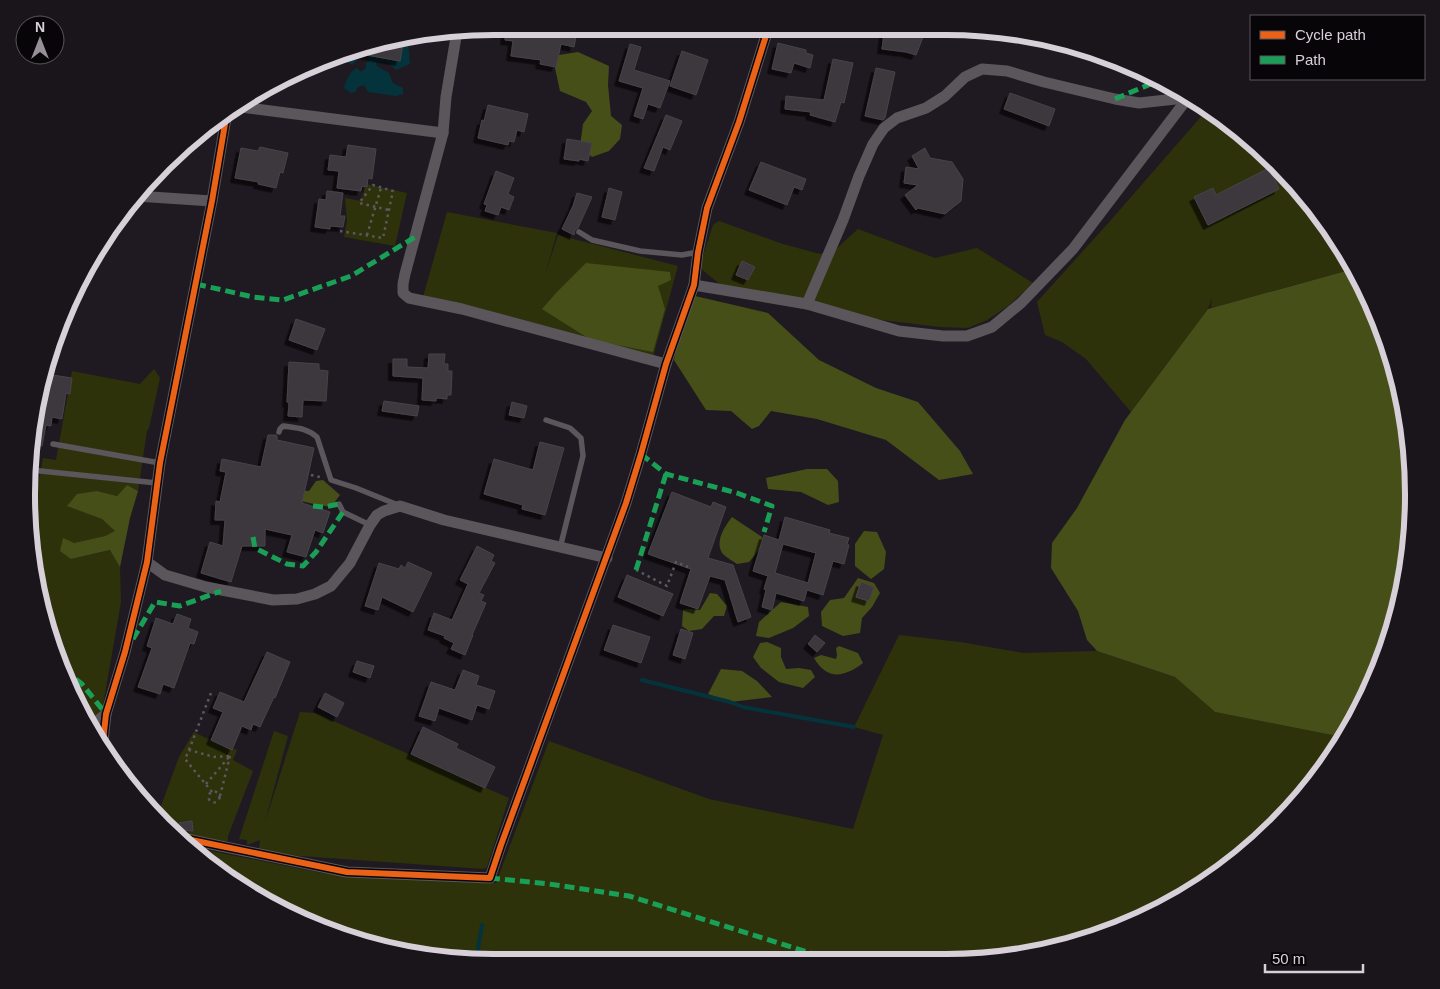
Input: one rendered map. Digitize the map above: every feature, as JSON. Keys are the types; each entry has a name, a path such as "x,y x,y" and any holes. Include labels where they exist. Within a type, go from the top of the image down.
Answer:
{"street":[{"path":"192,840 347,872 490,878 500,845 626,503 666,364 694,285 698,252 707,208 739,122 766,35"},
{"path":"456,37 446,97 443,133 402,284 403,293 409,298 462,309 666,364"},
{"path":"807,304 843,220 859,176 873,144 884,128 897,118 926,108 945,96 966,77 982,69 1007,71 1114,99 1139,102 1179,99"},
{"path":"694,285 807,304 900,331 943,336 967,336 992,327 1021,303 1074,249 1184,102"},
{"path":"246,108 443,133"},
{"path":"104,735 106,714 125,652 148,562 160,463 212,201 225,122"},
{"path":"145,197 212,201"},
{"path":"148,562 166,574 214,589 273,600 297,599 315,594 331,586 350,563 377,515 400,506 444,520 607,558"},
{"path":"96,722 106,714"}],"lane":[{"path":"579,232 592,240 640,251 682,255 698,252"},
{"path":"546,420 570,428 581,438 583,456 560,548"},
{"path":"279,432 284,426 312,433 317,438 331,480 400,506"},
{"path":"53,444 160,463"},
{"path":"36,470 157,483"},
{"path":"339,504 343,512 370,525"}],"path":[{"path":"340,231 383,238 389,210 393,191 373,185 359,203 389,210"},
{"path":"367,235 381,188"},
{"path":"636,570 667,586 676,562 688,567"},
{"path":"211,693 185,759 212,792 216,792 220,796"},
{"path":"189,750 214,757 230,756"},
{"path":"206,784 230,756"},
{"path":"212,792 209,799 212,802 217,802 230,756"}],"green space":[{"path":"578,52 609,66 608,85 611,116 622,125 620,139 609,151 592,157 580,146 583,124 592,111 586,102 560,91 555,68 559,55"},
{"path":"1203,114 1248,149 1291,192 1328,239 1346,271 1211,308 1212,299 1208,309 1131,412 1086,359 1062,342 1045,335 1037,302"},
{"path":"366,184 407,193 395,246 344,237 347,221 345,198 361,201"},
{"path":"447,212 557,233 545,275 558,235 678,266 653,357 423,297"},
{"path":"719,221 783,244 820,254 836,249 858,229 935,258 977,248 1033,283 1008,306 987,320 968,328 939,327 874,319 720,284 701,269 702,259 713,225"},
{"path":"586,263 670,272 671,280 658,286 665,309 653,352 591,340 542,309"},
{"path":"1346,271 1358,291 1381,347 1396,405 1404,464 1404,525 1401,554 1396,584 1381,642 1358,698 1337,734 1332,735 1215,712 1175,677 1097,651 1087,640 1078,611 1051,568 1052,543 1077,508 1125,420 1208,309"},
{"path":"695,296 768,313 819,360 876,388 918,402 960,451 973,474 939,480 886,440 817,419 771,411 759,426 752,429 731,411 706,410 674,360 684,313"},
{"path":"154,369 160,378 147,431 138,491 127,485 117,496 97,491 68,505 102,519 116,531 105,536 74,543 71,559 111,550 120,567 121,602 102,711 93,718 82,698 70,670 59,642 51,613 39,556 45,557 39,554 35,501 43,458 56,460 72,371 140,384"},
{"path":"807,469 827,469 838,481 839,502 828,505 801,492 768,489 766,478"},
{"path":"323,480 340,495 331,507 271,494 269,488 309,491 316,481"},
{"path":"127,485 138,491 130,518 120,567 110,550 71,559 60,551 63,538 74,543 105,536 115,531 102,519 67,506 77,494 97,491 117,496"},
{"path":"732,517 762,537 760,549 749,562 737,564 723,554 721,549 720,539"},
{"path":"864,531 877,532 886,552 884,569 871,579 855,566 855,544"},
{"path":"858,578 874,583 880,593 872,607 862,618 860,633 843,636 822,626 821,612 830,600 844,598"},
{"path":"710,593 717,594 727,606 724,616 714,616 702,629 689,631 682,626 683,610 700,610"},
{"path":"781,602 808,607 809,616 793,628 769,638 756,636 759,622"},
{"path":"899,635 960,642 1024,653 1097,651 1175,677 1215,712 1332,735 1337,734 1328,750 1291,797 1248,840 1201,877 1149,907 1093,930 1035,945 976,953 494,954 435,950 405,945 347,930 291,907 239,877 204,850 322,873 496,883 549,741 709,799 853,829 883,735 854,727"},
{"path":"767,642 781,648 781,657 786,669 799,668 811,670 815,677 803,688 779,682 761,668 753,657 760,643"},
{"path":"839,646 858,653 863,663 843,674 837,674 825,670 814,658 821,655 836,659 836,648"},
{"path":"721,669 742,671 757,681 772,697 730,702 708,694"},
{"path":"300,712 315,713 509,798 487,867 484,869 286,855 259,849 260,840 247,845 247,840 239,839 274,731 288,736 265,822"},
{"path":"194,732 237,750 233,760 253,771 228,836 228,841 221,842 188,836 160,809 179,757"}],"water":[{"path":"408,43 410,64 396,70 387,62 376,62 377,66 389,73 393,83 403,88 403,94 396,96 368,92 364,85 351,93 344,88 347,80 357,68 361,72 366,68 366,63 370,60 367,56 358,59 352,65 345,60"}],"building":[{"path":"506,35 576,35 574,47 561,44 556,67 540,64 541,60 511,56 513,41 505,40"},
{"path":"884,35 924,35 916,55 882,49"},
{"path":"778,43 806,50 806,53 813,55 810,68 794,63 791,73 772,69"},
{"path":"630,44 641,47 634,70 670,81 660,108 648,104 643,119 634,116 643,88 619,81"},
{"path":"403,45 400,61 364,54"},
{"path":"682,51 708,60 696,95 670,86"},
{"path":"833,59 853,63 844,103 841,102 835,122 810,115 811,112 785,109 786,96 824,100"},
{"path":"876,68 895,72 883,120 865,116"},
{"path":"1010,93 1055,109 1049,126 1004,109"},
{"path":"488,105 528,114 524,132 517,130 514,142 509,141 508,145 478,138"},
{"path":"666,115 682,121 670,150 663,147 654,171 644,168"},
{"path":"567,139 592,143 588,161 564,159"},
{"path":"348,145 376,149 372,179 368,178 367,187 362,186 361,191 337,188 339,171 328,170 330,155 346,157"},
{"path":"260,147 288,153 283,173 280,172 276,188 258,184 259,182 235,178 241,148 258,151"},
{"path":"925,148 930,158 952,162 963,179 961,201 945,214 918,208 916,210 905,195 918,185 904,183 906,167 919,169 912,156"},
{"path":"761,162 806,179 802,190 794,187 787,205 749,190"},
{"path":"1268,168 1279,189 1208,225 1194,197 1213,188 1216,195"},
{"path":"496,171 514,178 508,194 514,197 509,210 501,207 498,215 485,211 487,205 484,204"},
{"path":"609,188 622,192 615,220 602,217"},
{"path":"327,191 343,193 340,216 345,216 343,227 330,226 330,229 315,227 319,199 326,200"},
{"path":"577,193 592,197 574,235 562,229"},
{"path":"742,261 755,267 748,280 736,275"},
{"path":"296,319 325,329 317,350 289,340"},
{"path":"429,354 445,354 444,364 448,364 448,371 452,371 451,395 447,395 447,399 436,398 436,401 422,400 423,378 393,376 393,359 407,359 407,367 428,368"},
{"path":"289,362 319,364 319,370 328,371 326,401 303,400 302,417 288,416"},
{"path":"51,375 72,378 70,394 66,393 62,419 52,417 51,426 46,425 42,446 38,445 39,435"},
{"path":"384,401 419,406 417,416 382,411"},
{"path":"512,402 527,406 524,418 509,415"},
{"path":"268,435 276,435 277,440 314,448 302,503 330,512 323,533 315,530 306,557 287,552 292,535 265,529 265,546 242,546 231,582 201,573 210,542 223,546 225,520 215,520 216,501 220,502 226,472 220,471 222,459 261,467"},
{"path":"540,442 564,448 545,515 522,509 523,505 484,494 494,459 533,470"},
{"path":"672,492 711,507 713,502 726,507 708,558 733,565 751,617 738,622 725,580 710,576 698,609 680,603 691,569 648,554"},
{"path":"785,517 830,530 829,533 849,538 844,564 833,561 823,595 807,590 804,601 776,593 772,610 762,607 768,576 753,571 764,535 779,540","holes":["783,544 816,553 808,583 775,573"]},
{"path":"477,546 494,555 491,561 495,563 479,593 484,595 481,601 486,603 465,655 451,649 454,643 444,638 445,636 428,630 434,613 452,620 468,584 460,580"},
{"path":"408,562 432,573 413,612 382,597 378,610 365,606 379,563 399,569 401,565 405,568"},
{"path":"627,575 673,594 663,616 618,597"},
{"path":"861,582 874,587 869,601 856,597"},
{"path":"177,614 191,619 188,628 198,632 194,644 190,643 174,688 163,684 160,694 138,687 152,648 147,646 156,618 173,624"},
{"path":"613,625 650,637 641,663 604,650"},
{"path":"681,629 693,633 685,659 673,655"},
{"path":"815,635 825,643 817,652 808,644"},
{"path":"267,652 290,662 260,727 253,724 251,730 242,726 232,750 211,740 223,712 213,708 220,692 244,702"},
{"path":"357,661 374,666 370,678 353,672"},
{"path":"463,670 479,676 476,685 495,691 489,709 477,705 472,720 439,708 435,721 419,716 431,682 455,690"},
{"path":"325,693 344,703 337,717 318,707"},
{"path":"423,727 458,744 456,748 495,767 485,788 411,754"},
{"path":"192,821 193,831 182,830 179,828 179,823"}],"waterway":[{"path":"642,680 743,707 854,727"},
{"path":"477,953 482,925"}],"marked path":[{"path":"1115,99 1152,84"},
{"path":"196,284 253,297 283,300 351,276 415,237"},
{"path":"641,454 666,474 737,493 772,506 764,532"},
{"path":"636,570 666,474"},
{"path":"313,506 324,507 339,504"},
{"path":"253,537 255,548 287,564 303,566 316,552 343,512"},
{"path":"133,639 155,602 180,606 221,591"},
{"path":"73,677 82,684 106,714"},
{"path":"490,878 549,884 629,896 813,954"}],"cycle path":[{"path":"192,840 347,872 490,878 626,503 666,364 694,285 698,252 707,208 739,122 766,35"},
{"path":"104,735 106,714 125,652 147,562 160,463 212,201 225,122"}]}
